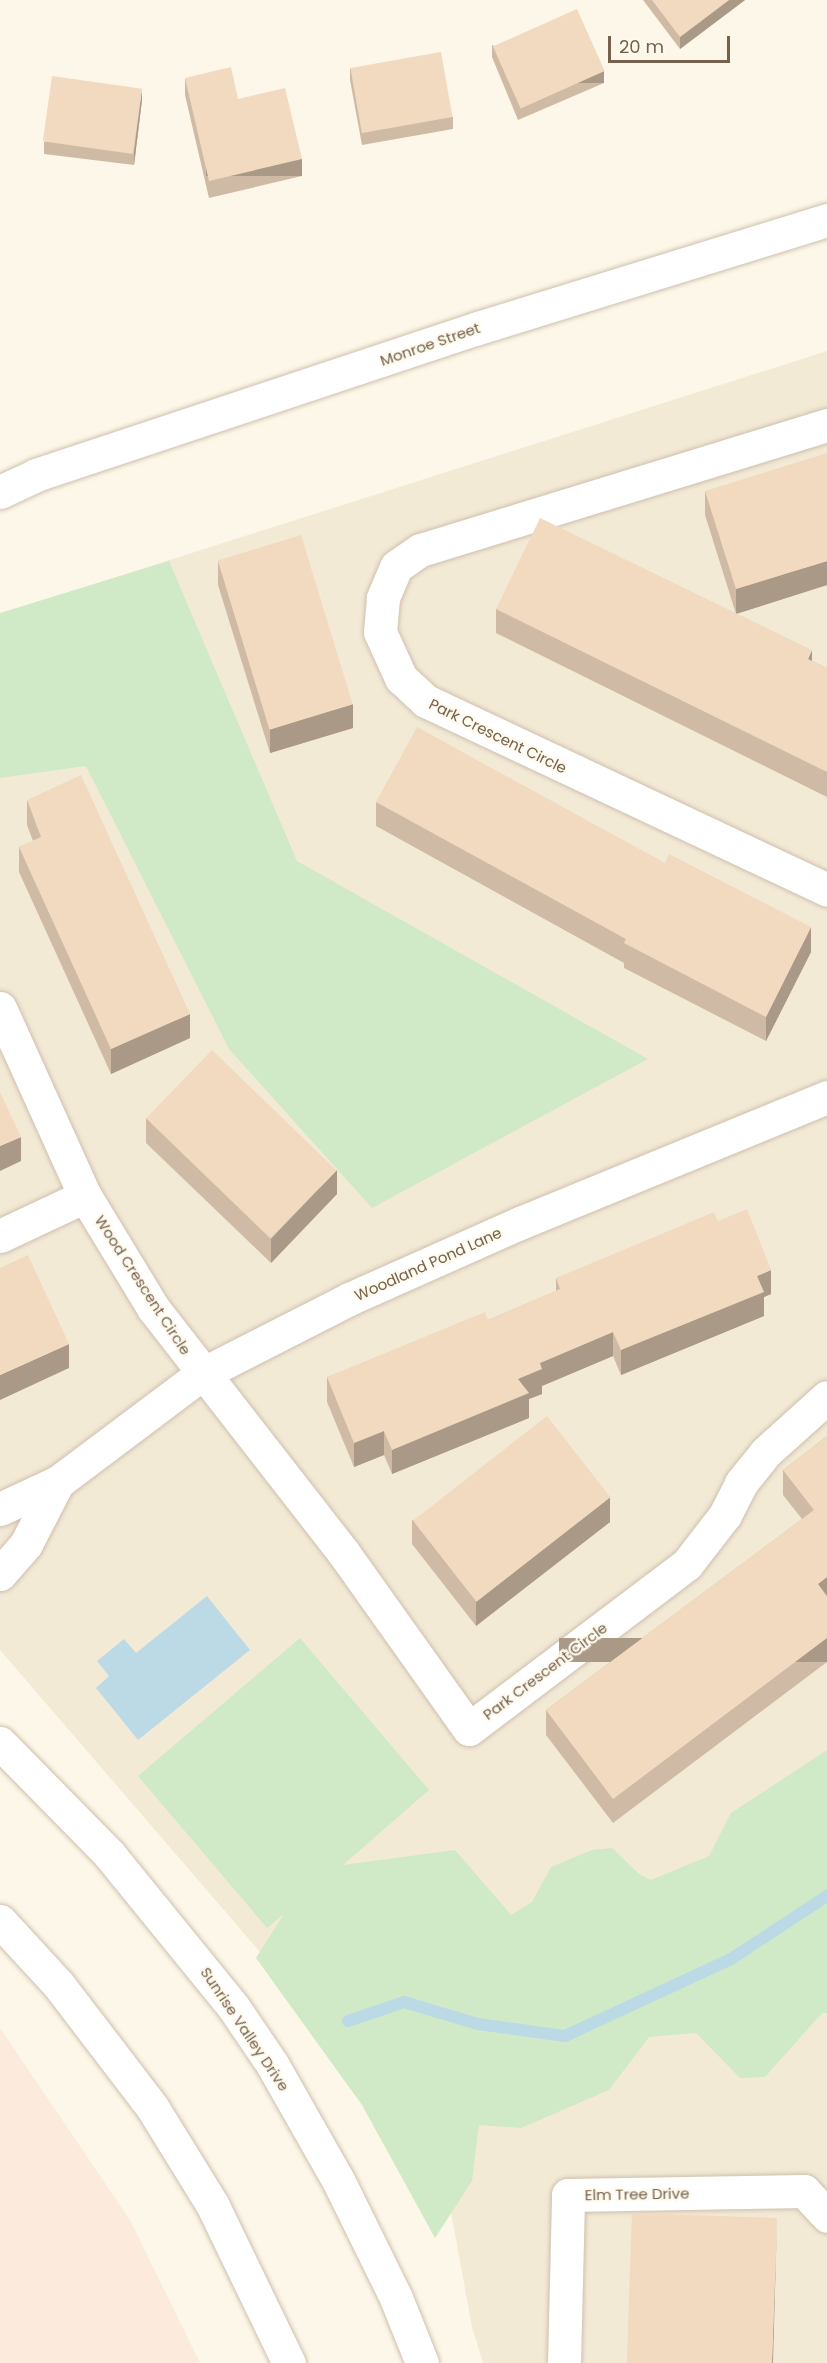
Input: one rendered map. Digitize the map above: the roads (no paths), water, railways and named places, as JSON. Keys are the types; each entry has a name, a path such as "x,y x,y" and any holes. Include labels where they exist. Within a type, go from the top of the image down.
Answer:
{"street":[{"name":"Monroe Street","path":"0,492 36,475 489,324 827,220"},
{"name":"Park Crescent Circle","path":"827,425 420,550 396,567 383,598 380,632 401,678 426,701 827,890"},
{"name":"Monroe Street","path":"0,479 36,475"},
{"name":"Wood Crescent Circle","path":"0,1008 85,1196 153,1308 201,1374"},
{"name":"Woodland Pond Lane","path":"0,1509 57,1482 201,1374 349,1299 510,1228 827,1097"},
{"path":"0,1236 85,1196"},
{"name":"Park Crescent Circle","path":"201,1374 343,1552 469,1730 687,1564 725,1515 741,1482 766,1452 827,1397"},
{"name":"Woodland Pond Lane","path":"0,1574 26,1544 57,1482"},
{"name":"Sunrise Valley Drive","path":"0,1743 109,1854 234,2008 272,2064 338,2180 396,2298 422,2363"},
{"path":"0,1921 58,1984 152,2107 212,2204 289,2363"},
{"name":"Elm Tree Drive","path":"564,2363 568,2195 804,2191 827,2216"},
{"path":"271,2324 276,2363"}],"water":[{"path":"207,1596 250,1650 138,1740 96,1688 109,1676 97,1661 124,1639 136,1653"}],"waterway":[{"path":"348,2021 404,2002 478,2024 565,2036 731,1959 827,1896"}]}
